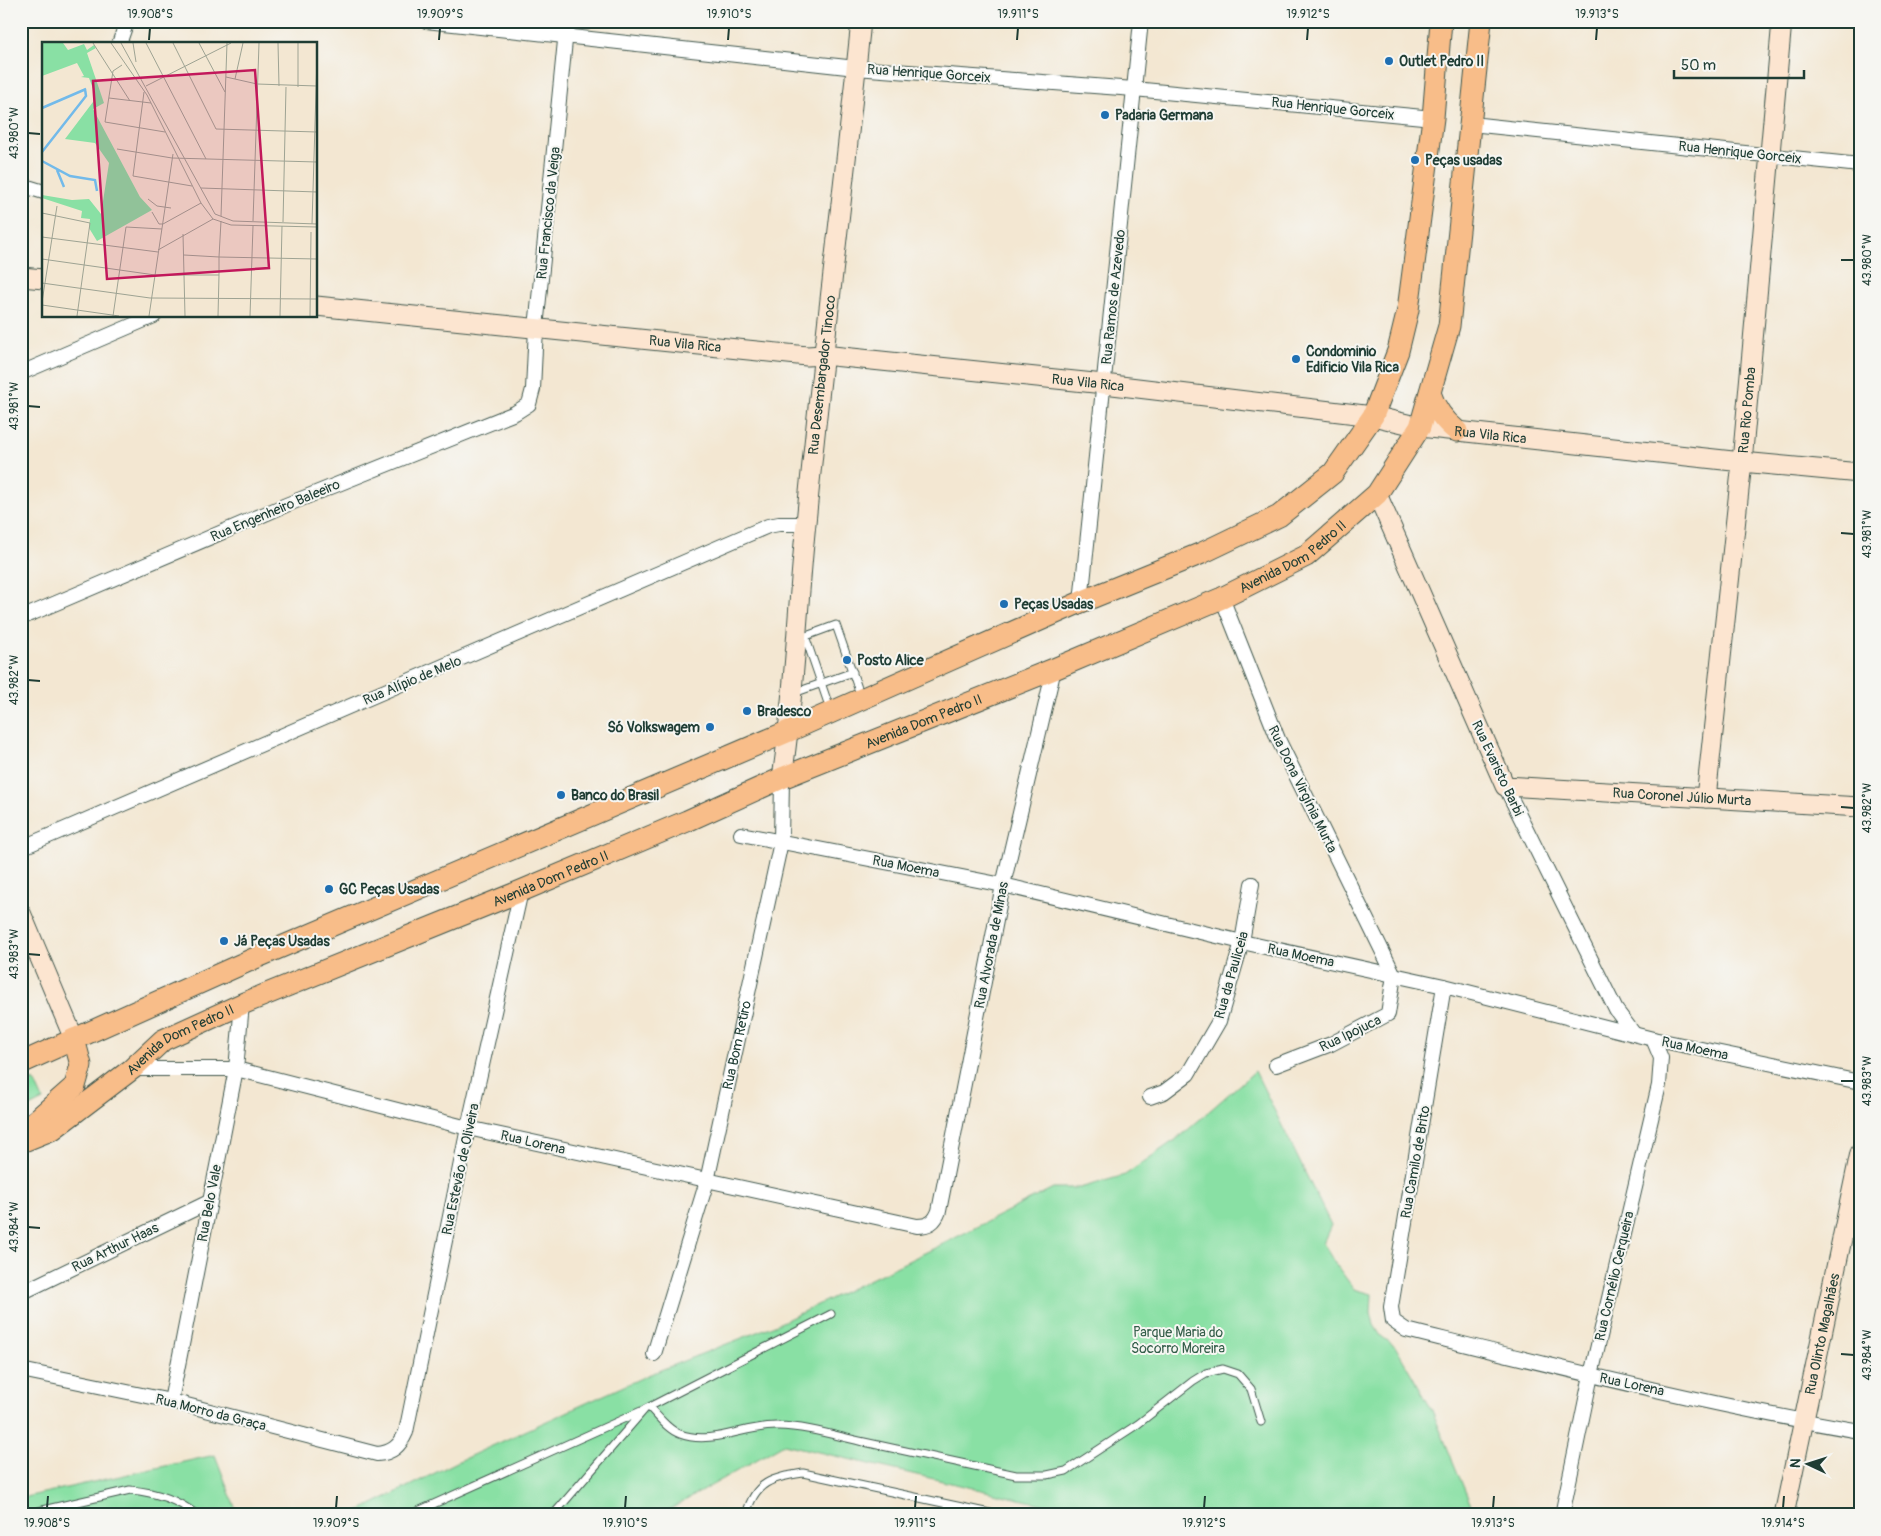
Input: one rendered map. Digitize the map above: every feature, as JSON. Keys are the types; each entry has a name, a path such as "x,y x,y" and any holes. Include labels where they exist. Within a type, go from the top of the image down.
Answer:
{"main road":[{"path":"21,1063 253,959 789,731 1081,602 1202,553 1279,516 1333,473 1373,416 1398,351 1408,310 1433,118 1441,21"},
{"name":"Avenida Dom Pedro II","path":"21,1142 53,1128 132,1069 162,1040 242,1004 521,891 687,821 782,778 1054,669 1222,598 1306,556 1377,494 1420,427 1449,326 1481,21"},
{"path":"1430,393 1437,410 1457,431"},
{"path":"21,1129 33,1123 75,1086 81,1065 74,1039"}],"street":[{"path":"120,42 126,21"},
{"name":"Rua Henrique Gorceix","path":"426,21 856,68 1134,89 1433,118"},
{"name":"Rua Francisco da Veiga","path":"529,404 533,389 536,328 567,21"},
{"name":"Rua Desembargador Tinoco","path":"789,731 800,638 806,524 861,21"},
{"name":"Rua Ramos de Azevedo","path":"1081,602 1141,21"},
{"name":"Rua Rio Pomba","path":"1706,798 1742,462 1782,21"},
{"name":"Rua Henrique Gorceix","path":"1471,124 1860,165"},
{"path":"21,185 42,191"},
{"path":"21,277 42,280"},
{"name":"Rua Vila Rica","path":"318,306 1104,384 1373,416 1420,427 1860,473"},
{"path":"21,373 149,318"},
{"name":"Rua Engenheiro Baleeiro","path":"21,618 286,505 515,414 529,404"},
{"name":"Rua Evaristo Barbi","path":"1377,494 1505,786 1616,1010 1634,1034"},
{"name":"Rua Alípio de Melo","path":"21,848 768,526 787,523 806,524"},
{"name":"Rua Dona Virgínia Murta","path":"1222,598 1278,739 1394,976"},
{"name":"Rua Alvorada de Minas","path":"933,1222 939,1211 1003,885 1054,669"},
{"name":"Rua Bom Retiro","path":"654,1354 707,1181 781,842 782,778 789,731"},
{"name":"Rua Coronel Júlio Murta","path":"1505,786 1860,807"},
{"name":"Rua Moema","path":"741,834 1003,885 1242,942 1444,986 1653,1039 1860,1082"},
{"name":"Rua da Pauliceia","path":"1150,1097 1164,1092 1188,1074 1219,1021 1242,942 1252,884"},
{"name":"Rua Estevão de Oliveira","path":"397,1446 403,1441 406,1432 468,1128 521,891"},
{"path":"21,913 74,1039"},
{"name":"Rua Ipojuca","path":"1276,1066 1331,1044 1388,1014 1394,976"},
{"name":"Rua Camilo de Brito","path":"1406,1330 1393,1321 1391,1307 1444,986"},
{"name":"Rua Belo Vale","path":"171,1401 236,1069 242,1004"},
{"name":"Rua Cornélio Cerqueira","path":"1562,1515 1591,1375 1659,1084 1661,1058 1653,1039"},
{"name":"Rua Lorena","path":"132,1069 236,1069 468,1128 707,1181 917,1226 925,1226 933,1222"},
{"name":"Rua Olinto Magalhães","path":"1784,1515 1860,1154"},
{"name":"Rua Arthur Haas","path":"21,1293 209,1202"},
{"name":"Rua Lorena","path":"1406,1330 1591,1375 1804,1422 1860,1431"},
{"name":"Rua Morro da Graça","path":"21,1370 171,1401 377,1454 389,1453 397,1446"}],"lane":[{"path":"832,712 822,683 800,638 836,625 862,698"},
{"path":"792,694 852,672"},
{"path":"409,1515 647,1408 831,1314"},
{"path":"647,1408 679,1434 687,1436 722,1436 757,1428 778,1426 824,1433 1016,1475 1047,1475 1066,1470 1138,1424 1193,1381 1206,1373 1223,1369 1238,1374 1251,1388 1261,1422"},
{"path":"553,1515 647,1408"},
{"path":"746,1515 756,1491 774,1478 803,1473 999,1515"},
{"path":"21,1515 130,1490 146,1491 167,1497 198,1515"}],"green space":[{"name":"Parque Maria do Socorro Moreira","path":"1255,1071 1331,1225 1323,1243 1354,1289 1372,1294 1371,1312 1374,1325 1381,1336 1395,1346 1431,1408 1475,1515 1088,1515 784,1444 660,1515 351,1515 457,1462 648,1375 780,1323 1053,1188 1080,1188 1125,1175 1182,1135"},
{"path":"34,1080 43,1100 21,1111 21,1085"},
{"path":"215,1455 238,1515 21,1515 21,1498"}],"place":[{"name":"Outlet Pedro II","path":"1389,61"},
{"name":"Padaria Germana","path":"1105,115"},
{"name":"Peças usadas","path":"1415,160"},
{"name":"Condominio Edificio Vila Rica","path":"1296,359"},
{"name":"Peças Usadas","path":"1004,604"},
{"name":"Posto Alice","path":"847,660"},
{"name":"Bradesco","path":"747,711"},
{"name":"Só Volkswagem","path":"710,727"},
{"name":"Banco do Brasil","path":"561,795"},
{"name":"GC Peças Usadas","path":"329,889"},
{"name":"Já Peças Usadas","path":"224,941"}]}
